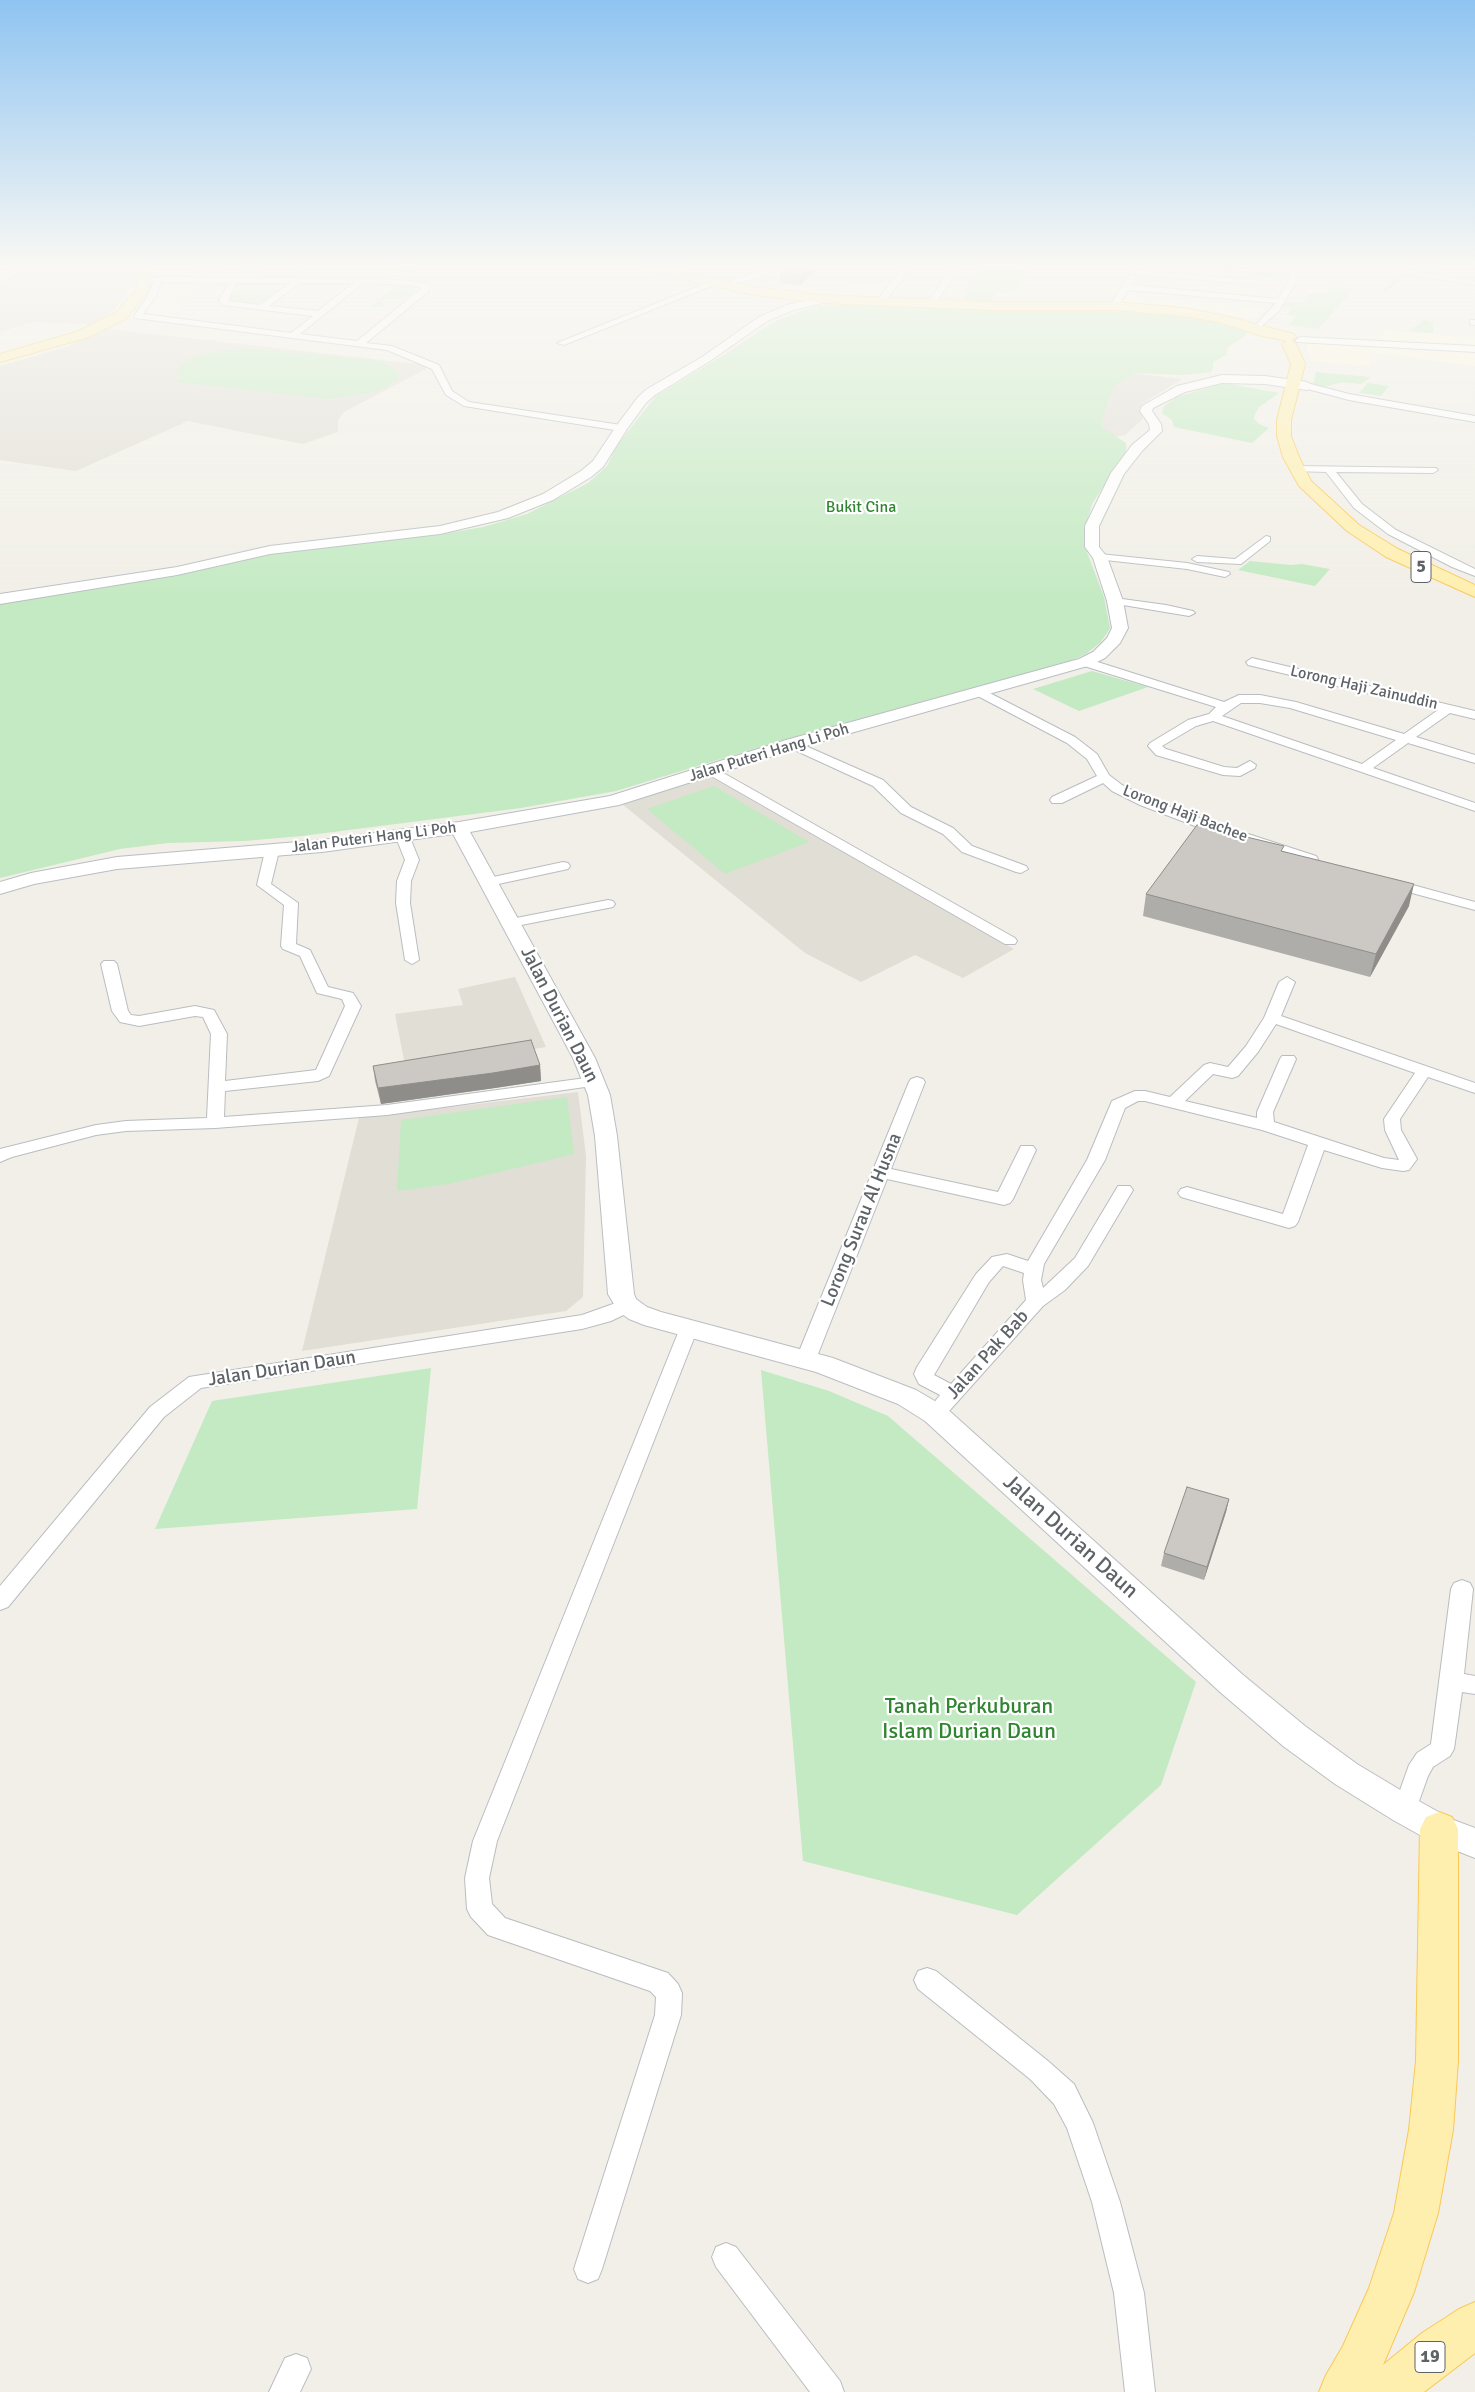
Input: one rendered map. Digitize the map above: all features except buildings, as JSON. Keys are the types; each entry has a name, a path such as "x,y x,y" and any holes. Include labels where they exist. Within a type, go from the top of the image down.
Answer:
{"main road":[{"name":"5","path":"1299,382 1303,404"},
{"name":"5","path":"1299,382 1284,420 1284,436 1305,469 1367,526 1435,564 1475,582"},
{"name":"5","path":"1299,434 1305,469 1305,482 1353,528 1392,553 1475,592"},
{"path":"1343,2392 1360,2363 1391,2292 1416,2213 1430,2130 1437,2061 1440,1827"},
{"name":"19","path":"1387,2392 1475,2325"}],"street":[{"path":"441,380 449,393 467,404 621,428"},
{"path":"0,599 20,594 177,571 270,550 465,526 537,502 566,488 598,464 642,400 672,380"},
{"name":"Jalan Puteri Hang Li Poh","path":"4,886 117,863 272,850 459,828 613,801 792,744 1085,662 1099,654 1114,640 1120,628 1116,601 1100,557 1092,547 1092,526 1118,472 1137,448 1156,431 1155,424 1146,411 1148,406 1174,392 1207,382 1222,380"},
{"name":"Jalan Puteri Hang Li Poh","path":"1259,380 1299,382"},
{"path":"1299,382 1359,399 1475,419"},
{"path":"1305,469 1433,470"},
{"path":"1330,470 1358,506 1392,532 1456,566 1475,573"},
{"path":"1175,565 1178,560 1184,558 1237,562 1266,540"},
{"path":"1100,557 1175,565 1225,574"},
{"path":"0,592 20,594"},
{"path":"1116,601 1189,613"},
{"path":"1085,662 1225,706"},
{"name":"Lorong Haji Zainuddin","path":"1252,662 1475,715"},
{"name":"Lorong Haji Bachee","path":"978,691 1071,740 1092,757 1104,777 1118,788 1154,806 1200,823 1328,864"},
{"path":"1250,765 1240,772 1223,771 1155,749 1154,746 1192,723 1213,717 1225,706 1239,699 1260,699 1292,705 1475,759"},
{"path":"1364,769 1450,708"},
{"path":"1213,717 1475,807"},
{"path":"792,744 878,783 906,810 948,831 966,850 1021,869"},
{"path":"711,770 1010,941"},
{"path":"1057,800 1104,777"},
{"name":"Jalan Durian Daun","path":"459,828 584,1058 599,1095 606,1136 621,1294 627,1305 638,1313 653,1319 806,1359 907,1397 935,1414 1294,1736 1346,1774 1440,1827"},
{"path":"402,835 412,860 404,882 403,903 412,960"},
{"path":"217,1087 318,1076 323,1073 353,1006 348,996 322,990 308,956 288,946 292,903 264,885 272,850"},
{"path":"489,882 563,866"},
{"path":"1375,878 1475,906"},
{"path":"511,923 608,904"},
{"path":"109,964 120,1011 126,1019 139,1021 195,1011 209,1013 219,1034 215,1123"},
{"path":"1173,1103 1210,1068 1232,1073 1252,1049 1272,1018 1286,982"},
{"path":"1272,1018 1475,1088"},
{"path":"1268,1126 1265,1122 1265,1112 1288,1059"},
{"path":"954,1394 926,1379 924,1374 927,1367 982,1278 998,1261 1007,1260 1033,1268 1096,1160 1118,1105 1135,1096 1145,1096 1268,1126 1382,1163 1404,1166 1408,1159 1393,1130 1392,1119 1417,1084 1424,1070"},
{"path":"0,1157 6,1153 96,1130 126,1126 215,1123 387,1110 594,1082"},
{"name":"Lorong Surau Al Husna","path":"806,1359 917,1082"},
{"path":"1187,1193 1289,1222 1318,1142"},
{"path":"881,1172 1004,1199 1027,1150"},
{"path":"1036,1301 1058,1286 1082,1262 1124,1190"},
{"name":"Jalan Pak Bab","path":"935,1414 1036,1301 1032,1280 1033,1268"},
{"name":"Jalan Durian Daun","path":"0,1601 152,1419 169,1402 196,1382 582,1322 604,1316 627,1305"},
{"path":"588,2269 668,2015 669,1993 659,1982 498,1927 480,1909 477,1878 484,1840 689,1328"},
{"path":"1440,1827 1417,1772 1425,1760 1442,1749 1462,1589"},
{"path":"1452,1681 1475,1685"},
{"path":"927,1980 1039,2070 1064,2094 1079,2123 1106,2202 1129,2293 1140,2392"},
{"path":"726,2256 829,2392"}],"shaded area":[{"path":"0,380 406,380 344,412 338,420 338,432 303,444 188,421 76,471 0,460"},
{"path":"1118,380 1181,380 1143,403 1139,409 1143,419 1125,435 1115,437 1095,429 1099,405"},
{"path":"709,776 1014,949 963,978 915,955 861,982 805,953 622,804"},
{"path":"515,977 546,1047 406,1070 395,1014 463,1005 458,989"},
{"path":"578,1092 586,1156 583,1297 566,1311 302,1351 359,1118"}],"green space":[{"path":"179,380 396,380 388,387 370,393 328,399 175,382"},
{"name":"Bukit Cina","path":"683,380 1124,380 1116,385 1111,393 1102,419 1103,428 1126,443 1126,452 1092,504 1086,525 1087,552 1104,597 1110,628 1101,642 1086,654 1070,661 783,740 616,791 521,808 302,836 244,841 168,843 120,849 0,878 0,604 322,545 437,535 483,527 527,514 588,483 607,466 617,445 656,396"},
{"path":"1314,380 1367,380 1361,384 1342,382 1321,388 1313,385"},
{"path":"1224,383 1279,393 1259,407 1255,414 1254,419 1259,424 1269,428 1252,443 1174,427 1172,420 1162,413 1164,406 1177,397"},
{"path":"1368,383 1389,386 1381,396 1359,393"},
{"path":"1250,561 1291,565 1302,564 1330,569 1315,586 1238,570"},
{"path":"1092,671 1148,687 1079,711 1033,689"},
{"path":"714,786 809,842 725,874 647,809"},
{"path":"567,1097 574,1154 449,1184 397,1191 401,1120"},
{"path":"431,1368 417,1509 155,1529 212,1401"},
{"name":"Tanah Perkuburan Islam Durian Daun","path":"761,1370 829,1391 888,1416 1196,1682 1161,1785 1017,1915 803,1861"}]}
